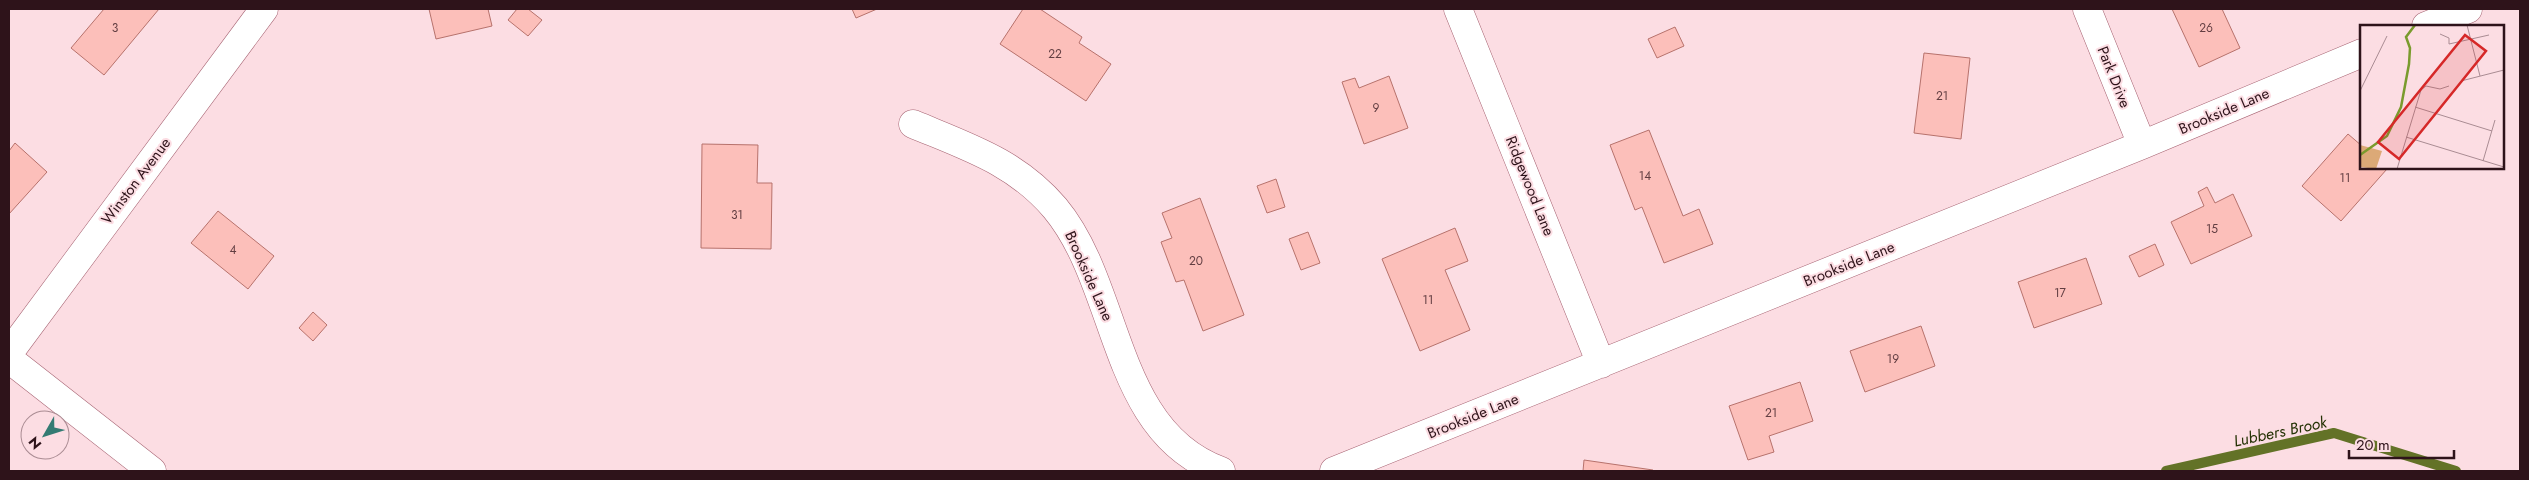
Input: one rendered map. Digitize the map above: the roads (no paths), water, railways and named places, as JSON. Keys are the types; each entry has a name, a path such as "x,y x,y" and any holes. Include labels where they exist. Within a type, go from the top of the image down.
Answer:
{"street":[{"name":"Winston Avenue","path":"9,354 264,9"},
{"name":"Ridgewood Lane","path":"1458,9 1601,364"},
{"name":"Park Drive","path":"2087,9 2142,145"},
{"path":"2428,25 2468,9"},
{"name":"Brookside Lane","path":"1334,471 2142,145 2360,54"},
{"name":"Brookside Lane","path":"914,124 1014,169 1056,209 1072,232 1138,392 1150,412 1175,443 1201,462 1221,471"},
{"path":"9,359 152,471"}],"waterway":[{"name":"Lubbers Brook","path":"2166,471 2334,433 2456,471"}]}
